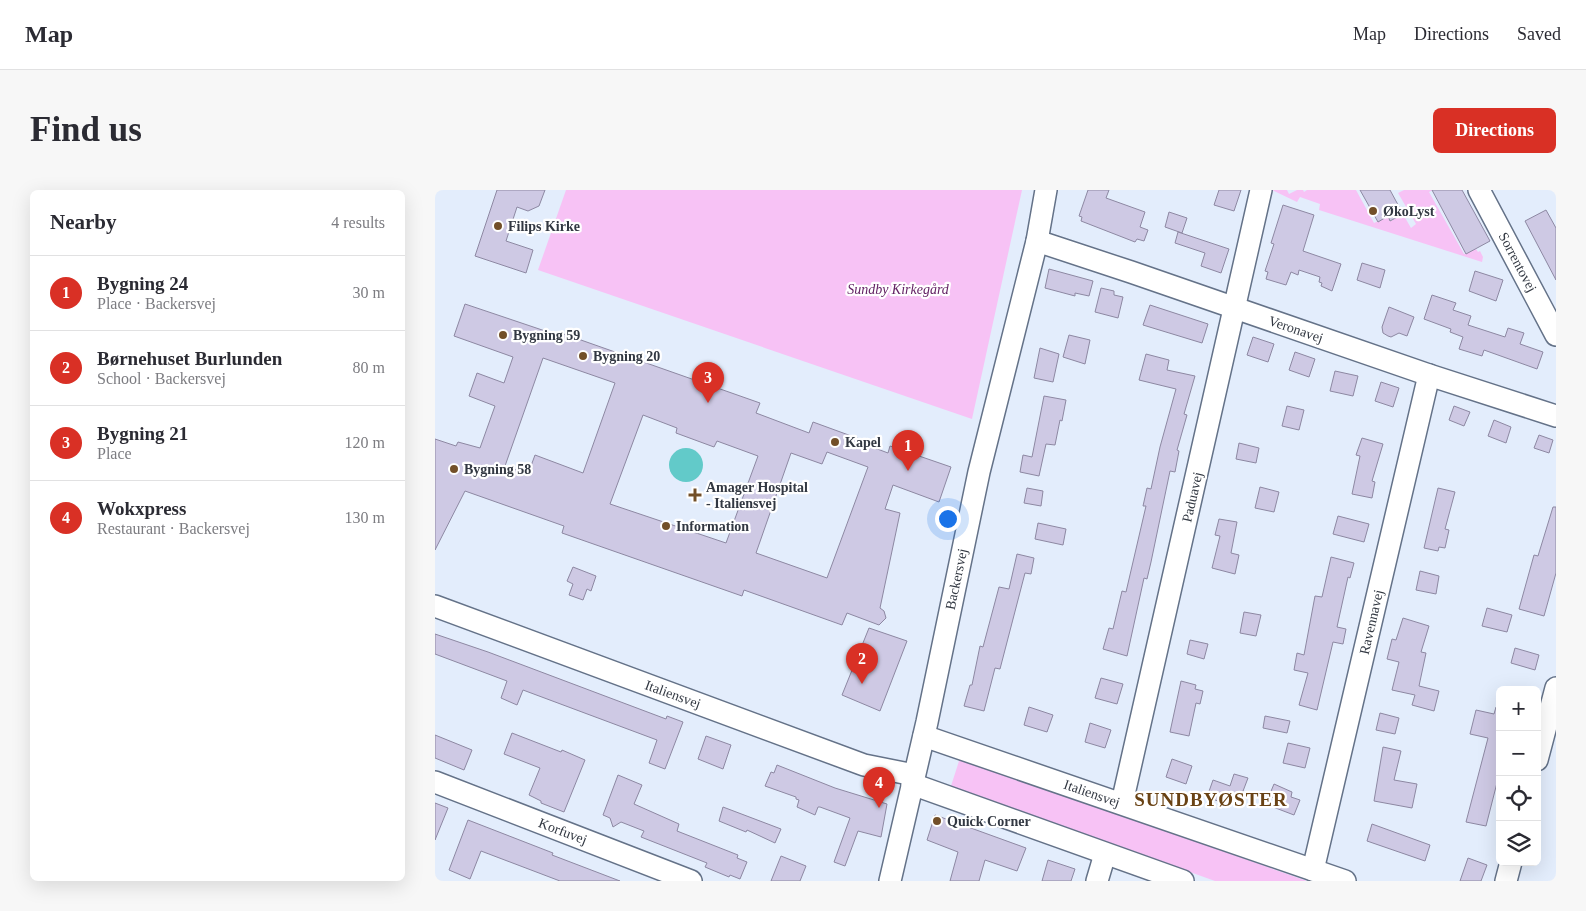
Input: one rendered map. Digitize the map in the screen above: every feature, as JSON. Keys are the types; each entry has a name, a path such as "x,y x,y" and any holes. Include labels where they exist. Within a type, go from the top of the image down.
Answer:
{"street":[{"name":"Backersvej","path":"890,881 924,736 979,472 1037,241 1047,190"},
{"name":"Paduavej","path":"1122,803 1261,190"},
{"name":"Sorrentovej","path":"1479,190 1556,335"},
{"name":"Veronavej","path":"1037,241 1429,376 1556,416"},
{"name":"Ravennavej","path":"1313,870 1429,376"},
{"name":"Italiensvej","path":"435,606 864,765 913,780 1105,854 1183,881"},
{"path":"1541,745 1556,688"},
{"name":"Italiensvej","path":"924,736 1345,881"},
{"name":"Korfuvej","path":"435,782 691,881"},
{"path":"1097,881 1105,854"},
{"path":"1506,881 1510,866"}],"green space":[{"name":"Sundby Kirkegård","path":"566,190 1022,190 972,419 538,270"},
{"path":"1272,190 1287,190 1289,194 1297,190 1303,190 1304,192 1307,190 1356,190 1374,223 1388,216 1391,221 1403,214 1411,228 1416,224 1398,193 1404,190 1433,190 1429,192 1464,254 1476,249 1478,252 1480,251 1483,257 1482,262 1319,210 1320,204 1300,197 1297,202"},
{"path":"960,758 1307,881 1215,881 951,786"}],"shaded area":[{"path":"686,448 693,449 698,453 702,458 702,472 698,477 693,481 686,482 679,481 674,477 670,472 669,465 670,458 674,453 679,449"}],"building":[{"name":"Filips Kirke","path":"497,190 545,190 539,206 528,211 517,207 506,241 533,250 526,273 475,256"},
{"path":"1088,190 1109,190 1106,198 1145,212 1140,227 1148,230 1144,241 1137,239 1135,242 1081,221 1082,217 1079,216"},
{"path":"1219,190 1241,190 1234,211 1214,205"},
{"path":"1360,190 1390,190 1403,214 1390,221 1388,216 1378,222"},
{"path":"1432,190 1462,190 1490,241 1466,254"},
{"path":"1283,205 1314,215 1303,251 1341,264 1332,291 1321,286 1322,283 1319,282 1320,277 1299,270 1298,275 1291,272 1286,285 1266,279 1268,272 1265,271 1274,244 1271,243"},
{"path":"1546,210 1556,228 1556,280 1525,221"},
{"path":"1169,212 1187,218 1182,233 1165,227"},
{"path":"1178,232 1229,249 1221,273 1201,266 1205,253 1175,243"},
{"path":"1362,263 1385,270 1380,288 1357,280"},
{"path":"1049,269 1093,281 1089,296 1075,293 1075,296 1045,288"},
{"path":"1475,271 1503,280 1496,301 1469,291"},
{"path":"1101,288 1114,291 1114,295 1123,297 1118,318 1095,312"},
{"path":"1432,295 1456,303 1453,310 1471,316 1468,325 1505,337 1508,328 1524,333 1520,344 1543,352 1537,369 1484,350 1482,356 1459,349 1463,337 1450,332 1451,329 1424,319"},
{"path":"465,304 560,336 561,333 760,403 756,413 809,433 813,422 865,441 864,444 888,453 890,446 951,467 939,502 893,485 885,509 900,513 880,608 884,611 886,618 879,625 847,613 842,625 744,590 742,596 562,533 564,526 465,491 435,550 435,439 456,446 458,442 480,448 495,406 469,396 477,373 504,383 513,357 454,336","holes":["543,358 615,383 583,473 535,455 528,474 505,466","643,415 677,428 676,433 714,447 717,441 758,456 726,543 610,504","827,452 868,467 827,578 756,553 791,453 822,464"]},
{"path":"1150,305 1208,324 1202,343 1143,325"},
{"path":"1389,307 1414,317 1407,336 1399,333 1391,337 1383,333 1382,327"},
{"path":"1069,335 1090,340 1085,364 1063,357"},
{"path":"1253,337 1274,344 1268,362 1247,355"},
{"path":"1040,348 1059,354 1053,382 1034,378"},
{"path":"1295,352 1315,359 1309,377 1289,370"},
{"path":"1146,354 1169,360 1167,370 1195,376 1184,414 1187,415 1177,450 1179,451 1175,472 1170,471 1151,562 1147,579 1144,578 1127,656 1103,649 1109,628 1113,629 1122,591 1126,592 1146,506 1143,506 1147,488 1151,489 1176,389 1139,380"},
{"path":"1335,371 1358,376 1353,396 1330,391"},
{"path":"1381,382 1399,388 1393,407 1375,401"},
{"path":"1044,396 1066,400 1055,445 1046,444 1039,476 1020,472 1023,455 1032,457"},
{"path":"1287,406 1304,410 1299,430 1282,426"},
{"path":"1454,406 1470,412 1464,426 1449,420"},
{"path":"1494,420 1511,427 1506,443 1488,436"},
{"path":"1539,435 1553,440 1549,453 1534,448"},
{"path":"1362,438 1383,444 1372,481 1375,482 1372,498 1352,494 1360,456 1356,455"},
{"path":"1239,443 1259,448 1256,463 1236,459"},
{"path":"1260,487 1279,492 1274,512 1255,508"},
{"path":"1027,488 1043,491 1041,506 1024,503"},
{"path":"1438,488 1455,492 1445,529 1449,530 1445,548 1439,547 1438,551 1424,548"},
{"path":"1553,507 1556,507 1556,573 1544,616 1519,609 1534,555 1538,556"},
{"path":"1338,516 1369,524 1364,542 1333,534"},
{"path":"1219,519 1237,522 1231,553 1239,555 1235,574 1212,568 1220,536 1215,535"},
{"path":"1038,523 1066,529 1063,545 1035,539"},
{"path":"1017,554 1034,558 1031,574 1025,573 1000,669 995,668 984,711 964,706 970,685 972,685 980,646 983,647 999,587 1009,589"},
{"path":"1331,557 1354,563 1350,578 1348,577 1337,627 1346,629 1343,644 1333,642 1317,710 1299,705 1308,673 1294,670 1297,653 1304,655 1315,596 1322,597"},
{"path":"573,567 596,576 591,591 587,589 583,600 569,595 573,584 567,581"},
{"path":"1420,571 1439,576 1436,594 1416,590"},
{"path":"1487,608 1512,615 1507,632 1482,626"},
{"path":"1244,612 1261,615 1256,636 1240,633"},
{"path":"1403,618 1429,626 1421,652 1426,653 1419,686 1439,691 1434,711 1412,705 1415,695 1392,690 1399,662 1387,659 1392,639 1396,640"},
{"path":"869,628 907,641 880,711 842,695"},
{"path":"435,634 666,719 667,716 683,722 665,769 649,763 657,740 523,690 517,705 501,698 507,681 435,654"},
{"path":"1190,640 1208,644 1204,659 1187,654"},
{"path":"1515,648 1539,655 1535,670 1511,663"},
{"path":"1101,678 1123,684 1117,704 1095,698"},
{"path":"1181,681 1196,685 1195,689 1203,691 1200,704 1196,703 1189,736 1170,732"},
{"path":"1029,707 1053,715 1047,732 1024,725"},
{"path":"1496,707 1496,787 1486,826 1466,822 1488,738 1470,734 1476,710 1494,714"},
{"path":"1380,713 1399,718 1395,734 1376,730"},
{"path":"1265,716 1290,721 1287,733 1263,728"},
{"path":"1090,723 1111,730 1105,748 1085,742"},
{"path":"512,733 585,760 564,812 541,803 541,801 529,795 540,768 504,754"},
{"path":"435,735 472,750 464,770 435,758"},
{"path":"706,736 731,745 723,769 698,759"},
{"path":"1288,743 1310,748 1305,768 1283,763"},
{"path":"1383,747 1401,751 1394,780 1417,784 1412,808 1374,801"},
{"path":"1172,759 1192,766 1186,784 1166,777"},
{"path":"777,765 835,788 887,804 881,837 858,831 845,866 834,862 850,818 820,807 818,807 815,815 797,807 799,800 796,797 765,786 771,772 774,773"},
{"path":"1234,774 1248,778 1240,799 1233,797 1230,803 1227,802 1226,804 1207,797 1213,780 1230,786"},
{"path":"618,775 642,785 634,804 679,824 677,831 738,855 737,858 747,862 740,879 730,875 729,877 705,867 707,863 641,837 644,831 621,822 613,827 610,818 603,815"},
{"path":"1274,784 1292,792 1291,797 1300,800 1294,815 1273,807 1276,799 1269,796"},
{"path":"435,803 448,808 435,840"},
{"path":"723,807 781,829 775,843 747,830 746,832 719,821"},
{"path":"935,815 1026,848 1017,871 985,860 979,881 950,881 958,852 927,840"},
{"path":"468,820 620,881 560,881 481,851 470,879 449,870"},
{"path":"1372,824 1430,845 1425,861 1367,841"},
{"path":"781,856 806,866 800,881 771,881"},
{"path":"1468,858 1487,865 1481,881 1460,881"},
{"path":"1048,860 1075,869 1071,881 1042,881"}],"place":[{"name":"ØkoLyst","path":"1373,211"},
{"name":"Filips Kirke","path":"498,226"},
{"name":"Bygning 59","path":"503,335"},
{"name":"Bygning 20","path":"583,356"},
{"name":"Bygning 21","path":"708,403"},
{"name":"Kapel","path":"835,442"},
{"name":"Bygning 58","path":"454,469"},
{"name":"Bygning 24","path":"908,471"},
{"name":"Amager Hospital - Italiensvej","path":"695,495"},
{"name":"Information","path":"666,526"},
{"name":"Børnehuset Burlunden","path":"862,684"},
{"name":"Wokxpress","path":"879,808"},
{"name":"Quick Corner","path":"937,821"}],"district":[{"name":"SUNDBYØSTER","path":"1211,799"}]}
